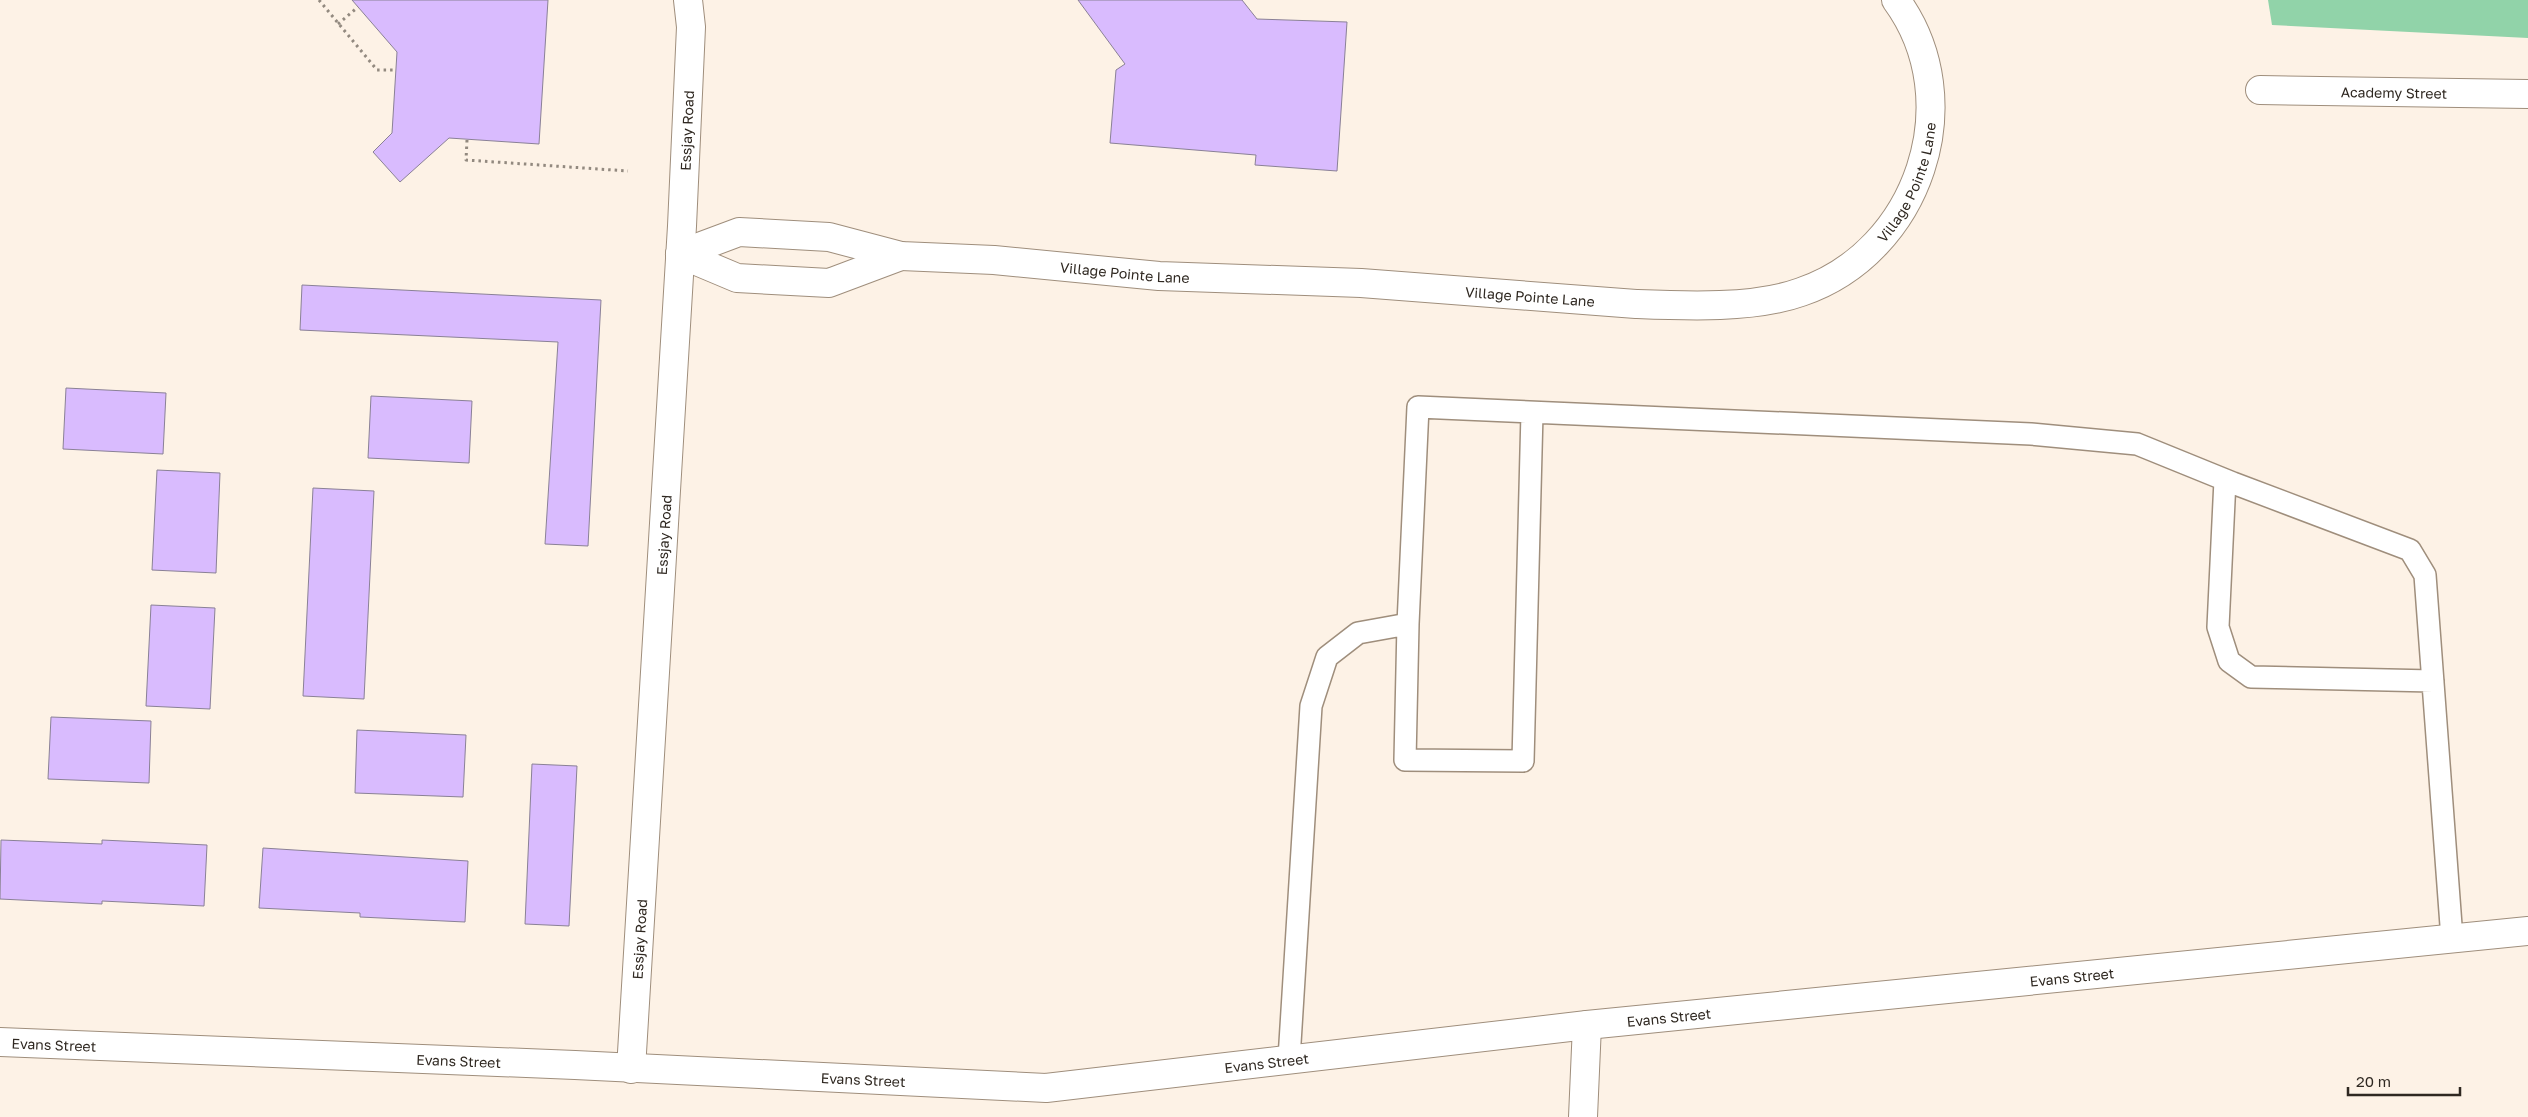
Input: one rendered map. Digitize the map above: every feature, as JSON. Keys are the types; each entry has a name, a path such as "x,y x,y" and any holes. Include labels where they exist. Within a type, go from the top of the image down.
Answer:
{"street":[{"name":"Essjay Road","path":"631,1069 680,254 691,26 688,0"},
{"name":"Village Pointe Lane","path":"680,254 739,232 829,237 901,256 994,260 1158,276 1361,283 1636,304 1677,305 1761,302 1800,293 1827,282 1862,258 1890,228 1915,188 1928,142 1932,98 1924,54 1909,18 1896,0"},
{"name":"Academy Street","path":"2260,90 2528,94"},
{"name":"Village Pointe Lane","path":"680,254 737,278 829,283 901,256"},
{"name":"Evans Street","path":"0,1042 1046,1088 1587,1025 2528,931"},
{"path":"1582,1117 1587,1025"}],"lane":[{"path":"1532,413 1523,761 1406,760 1408,624 1418,407 2030,434 2137,444 2225,480 2410,550 2425,574 2452,939"},
{"path":"2225,480 2218,627 2230,661 2251,677 2433,681"},
{"path":"1289,1059 1311,706 1327,658 1358,633 1408,624"}],"path":[{"path":"318,0 378,70 396,70"},
{"path":"338,24 358,7"},
{"path":"467,140 466,160 628,171"}],"green space":[{"path":"2268,0 2528,0 2528,38 2272,25"}],"building":[{"path":"352,0 548,0 539,144 449,138 400,182 373,152 392,133 397,52"},
{"path":"1078,0 1242,0 1257,19 1347,22 1337,171 1255,165 1256,155 1110,143 1116,70 1125,64"},
{"path":"302,285 601,300 588,546 545,544 558,342 300,330"},
{"path":"66,388 166,393 163,454 63,449"},
{"path":"371,396 472,401 469,463 368,458"},
{"path":"157,470 220,473 216,573 152,570"},
{"path":"313,488 374,491 364,699 303,696"},
{"path":"151,605 215,608 210,709 146,706"},
{"path":"51,717 151,721 149,783 48,779"},
{"path":"357,730 466,735 463,797 355,793"},
{"path":"532,764 577,766 569,926 525,924"},
{"path":"1,840 102,844 102,840 207,845 204,906 0,899"},
{"path":"263,848 468,861 465,922 360,917 360,913 259,908"}]}
